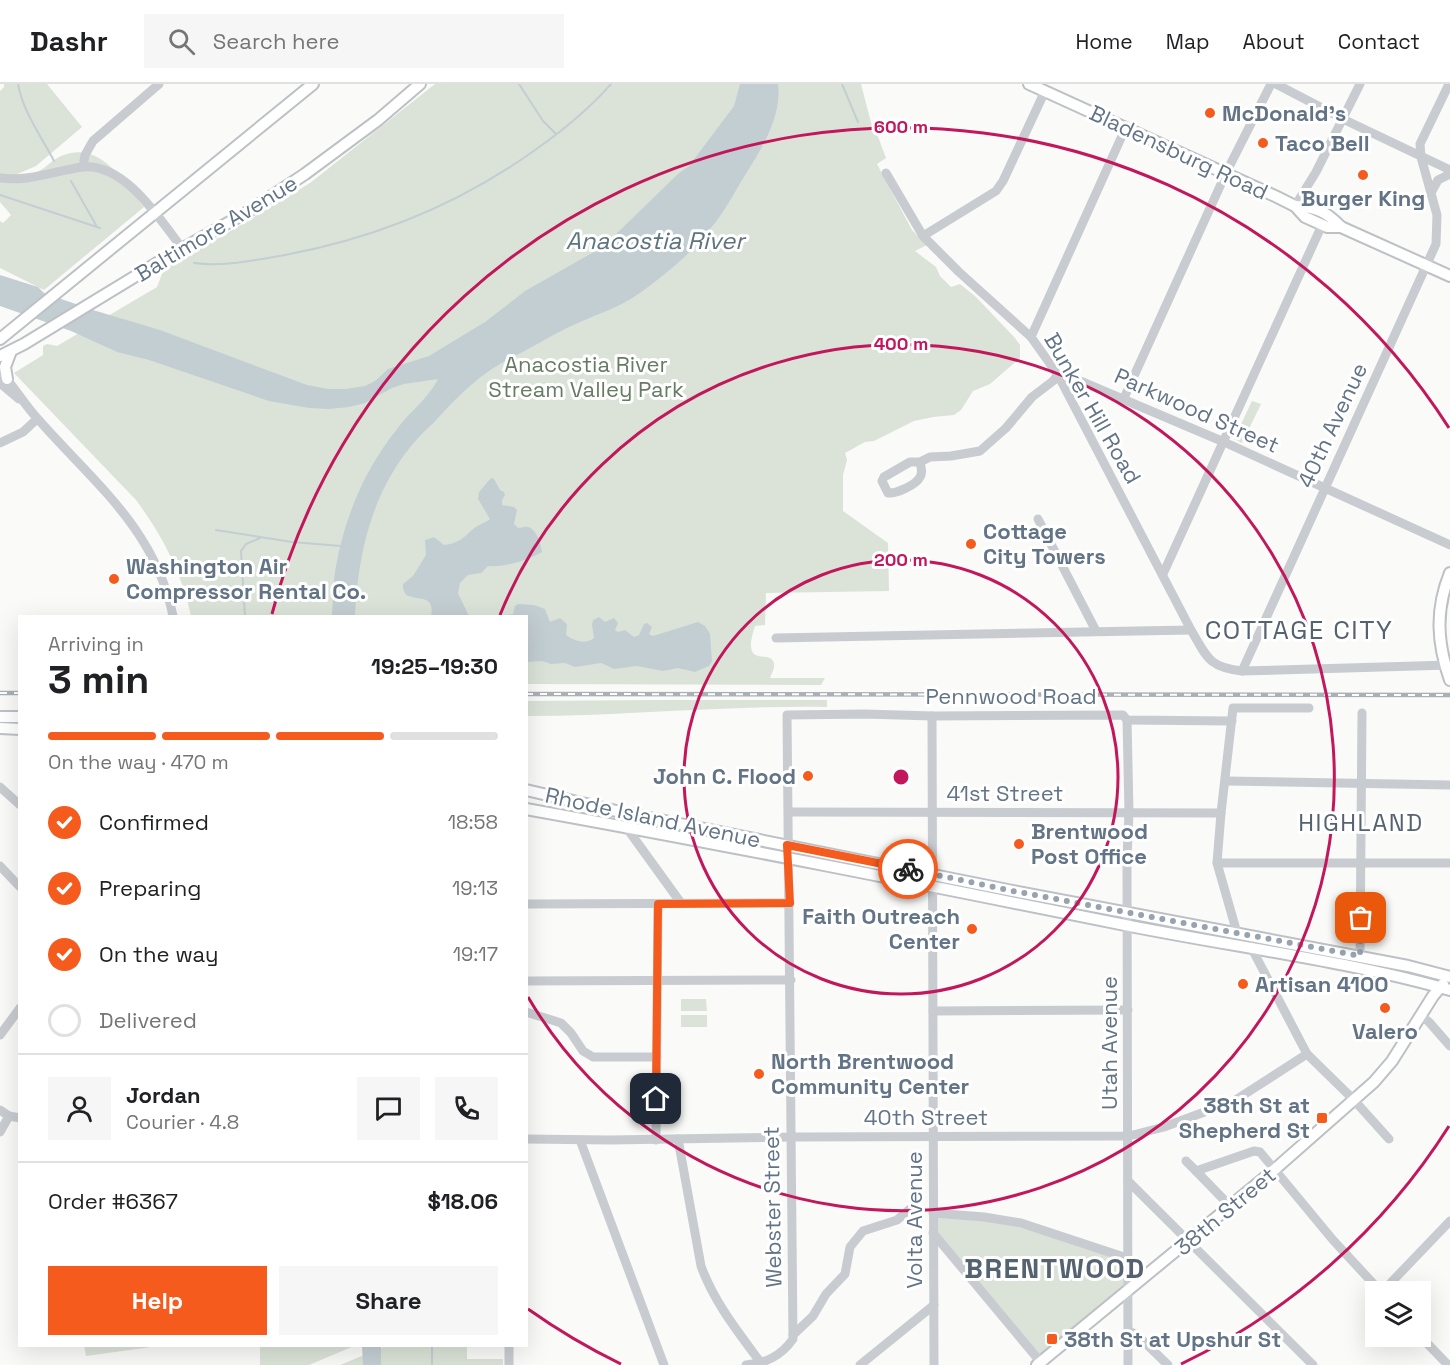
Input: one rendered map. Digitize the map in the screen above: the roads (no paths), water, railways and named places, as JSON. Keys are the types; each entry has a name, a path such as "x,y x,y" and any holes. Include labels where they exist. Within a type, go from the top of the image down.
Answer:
{"main road":[{"name":"Baltimore Avenue","path":"2,338 313,84"},
{"name":"Baltimore Avenue","path":"0,356 249,211 305,174 378,120 420,84"},
{"name":"Bladensburg Road","path":"1029,84 1295,206 1305,217 1322,225 1341,227"},
{"name":"Bladensburg Road","path":"1295,206 1311,206 1331,216 1341,227 1450,276"},
{"path":"2,378 11,351"},
{"path":"1448,671 1438,626 1442,592 1450,573"},
{"path":"0,717 18,717"},
{"path":"0,728 18,729"},
{"name":"Rhode Island Avenue","path":"528,790 625,813 787,845 1128,926 1251,947 1445,989"},
{"name":"Rhode Island Avenue","path":"528,809 841,870 932,880 1128,912 1360,956 1450,978"},
{"name":"38th Street","path":"1040,1364 1231,1207 1374,1082 1392,1061 1421,1016 1445,989 1450,978"}],"street":[{"path":"83,167 85,155 93,141 159,84"},
{"path":"1124,398 1226,173 1271,84"},
{"path":"1276,84 1450,172 1438,180 1432,191"},
{"path":"1295,206 1316,172 1360,84"},
{"path":"1421,157 1420,144 1449,84"},
{"path":"923,236 996,191 1003,181 1045,91"},
{"path":"1031,337 1126,128"},
{"name":"40th Avenue","path":"1242,671 1436,244 1438,225 1432,191 1421,157"},
{"path":"0,178 24,178 83,167 100,168 120,177 131,186 182,248"},
{"name":"Bunker Hill Road","path":"886,173 923,236 1031,337 1058,375 1191,630 1210,661 1223,669 1242,671"},
{"path":"1163,574 1322,225"},
{"path":"920,462 930,457 980,451 1006,428 1032,396 1058,375"},
{"name":"Parkwood Street","path":"1058,375 1066,375 1124,398 1450,545"},
{"path":"2,378 127,516 156,564 173,615"},
{"path":"0,443 23,432 37,419"},
{"path":"1038,519 1096,631"},
{"path":"776,638 1191,630"},
{"path":"1242,671 1448,671"},
{"path":"1237,933 1217,863 1233,708 1309,708"},
{"path":"1360,956 1362,713"},
{"name":"Pennwood Road","path":"787,715 1123,716 1128,720 1232,721"},
{"name":"Webster Street","path":"787,715 793,1337"},
{"name":"Volta Avenue","path":"932,716 934,1365"},
{"name":"Utah Avenue","path":"1128,720 1128,1365"},
{"path":"1226,781 1450,785"},
{"path":"0,787 18,803"},
{"name":"41st Street","path":"789,812 1221,813"},
{"path":"625,813 626,827 681,903"},
{"path":"1217,863 1450,863"},
{"path":"0,866 18,885"},
{"path":"528,904 790,903"},
{"path":"656,1140 658,904"},
{"path":"1251,947 1307,1054 1353,1098 1389,1139"},
{"path":"528,981 790,980"},
{"path":"933,1011 1128,1010"},
{"path":"0,1035 18,1011"},
{"path":"528,1013 561,1023 583,1051 593,1057 657,1058"},
{"path":"1421,1016 1450,1046"},
{"name":"40th Street","path":"528,1139 1129,1136 1164,1127 1234,1101 1307,1054"},
{"path":"0,1110 14,1117 0,1132"},
{"path":"678,1139 701,1266 723,1310 761,1363"},
{"path":"580,1140 664,1365"},
{"path":"1196,1171 1254,1150 1260,1152 1333,1240 1372,1281"},
{"path":"1186,1161 1231,1207"},
{"path":"1128,1181 1311,1364"},
{"path":"746,1365 761,1363 784,1351 793,1337 813,1316 826,1294 845,1274 850,1246 863,1232 897,1220 910,1209"},
{"path":"933,1213 1021,1223 1127,1258"},
{"path":"1393,1281 1450,1221"},
{"path":"933,1233 1040,1364"},
{"path":"860,1365 934,1305"},
{"path":"1128,1330 1137,1335 1168,1365"},
{"path":"509,1347 509,1365"},
{"path":"1431,1347 1448,1363"}],"water":[{"name":"Anacostia River","path":"740,84 778,84 777,107 765,141 720,216 703,238 669,271 632,299 560,332 490,370 421,434 403,456 379,498 364,544 355,615 332,615 336,566 351,511 375,460 438,379 404,384 365,403 349,407 309,408 269,401 149,360 117,352 71,331 0,306 0,275 38,287 44,293 93,310 160,330 307,385 328,389 365,386 375,381 388,369 429,356 485,322 525,291 592,253 614,236 689,166 734,106"},
{"path":"491,478 494,479 505,495 502,505 514,507 517,510 514,524 518,528 527,527 534,531 542,552 515,563 488,566 481,573 468,575 460,583 458,593 469,615 431,615 432,609 429,602 406,595 403,584 413,576 426,555 425,540 434,537 444,545 453,543 490,519 478,499 479,492"},
{"path":"518,604 534,605 545,609 550,622 560,618 567,624 566,635 580,641 594,638 593,620 599,617 605,622 614,618 618,623 615,630 618,632 625,630 634,637 639,635 644,624 647,623 652,627 649,634 653,636 698,622 705,626 710,634 712,661 709,666 695,672 678,668 663,671 637,666 614,669 601,663 575,667 565,663 528,662 528,615 506,615 513,614"},
{"path":"362,1347 381,1347 381,1365 363,1365"}],"waterway":[{"path":"18,84 28,114 54,161"},
{"path":"519,84 543,121 556,134"},
{"path":"194,263 228,264 319,248 384,229 416,216 477,187 535,150 575,119 611,84"},
{"path":"842,84 858,122"},
{"path":"71,181 96,225"},
{"path":"0,195 100,228"},
{"path":"216,530 292,542 341,546"},
{"path":"245,615 241,551 246,544 260,538"},
{"path":"432,1347 432,1364"}],"railway":[{"path":"0,693 18,693"},
{"path":"528,694 1450,695"}],"place":[{"name":"McDonald's","path":"1210,113"},
{"name":"Taco Bell","path":"1263,143"},
{"name":"Burger King","path":"1363,175"},
{"name":"Cottage City Towers","path":"971,544"},
{"name":"Washington Air Compressor Rental Co.","path":"114,579"},
{"name":"John C. Flood","path":"808,776"},
{"name":"Brentwood Post Office","path":"1019,844"},
{"name":"Faith Outreach Center","path":"972,929"},
{"name":"Artisan 4100","path":"1243,984"},
{"name":"Valero","path":"1385,1008"},
{"name":"North Brentwood Community Center","path":"759,1074"},
{"name":"38th St at Shepherd St","path":"1322,1118"},
{"name":"38th St at Upshur St","path":"1052,1339"}],"district":[{"name":"COTTAGE CITY","path":"1299,630"},
{"name":"HIGHLAND","path":"1361,822"},
{"name":"BRENTWOOD","path":"1055,1268"}],"park label":[{"name":"Anacostia River Stream Valley Park","path":"586,376"}]}
